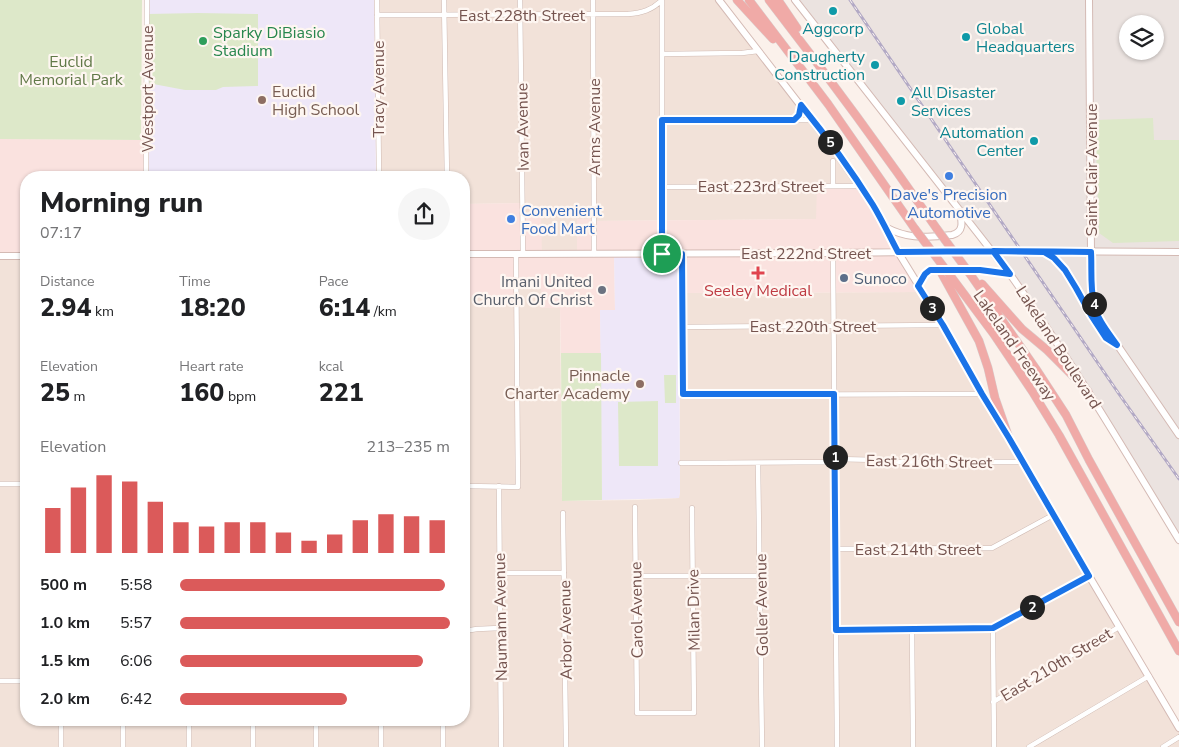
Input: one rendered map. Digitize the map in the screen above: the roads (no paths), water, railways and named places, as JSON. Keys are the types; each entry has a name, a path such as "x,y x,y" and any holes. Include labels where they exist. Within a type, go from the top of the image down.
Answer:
{"highway":[{"path":"737,0 797,64"},
{"path":"749,0 828,104 916,229 945,274 979,341 995,398 1009,438"},
{"name":"Lakeland Freeway","path":"769,0 884,152 1036,369 1066,416 1179,622"},
{"path":"778,0 816,60"},
{"name":"Lakeland Freeway","path":"945,274 993,333 1050,421 1179,651"},
{"path":"970,274 985,287 1022,329 1047,350 1088,391"}],"street":[{"name":"Westport Avenue","path":"146,171 147,0"},
{"name":"Tracy Avenue","path":"377,0 379,171"},
{"path":"444,0 447,171"},
{"name":"Ivan Avenue","path":"520,0 524,254"},
{"name":"Arms Avenue","path":"593,0 594,254"},
{"name":"East 228th Street","path":"377,15 594,15 642,13 654,8 662,0"},
{"path":"662,0 662,254"},
{"path":"720,0 813,120 861,186 1179,728"},
{"name":"Lakeland Boulevard","path":"795,0 993,251 1038,313 1179,540"},
{"name":"Saint Clair Avenue","path":"1089,0 1091,252 1094,304 1103,324 1179,435"},
{"path":"662,54 758,51"},
{"path":"794,120 799,115 801,105"},
{"path":"662,120 813,120"},
{"path":"833,161 833,186"},
{"name":"East 223rd Street","path":"662,187 861,186"},
{"path":"884,226 908,236 952,235 959,232 962,226 960,211"},
{"name":"East 222nd Street","path":"470,254 993,251 1179,252"},
{"path":"1044,252 1060,264 1106,338 1117,345"},
{"path":"833,253 837,747"},
{"path":"470,486 518,487 516,254"},
{"path":"682,254 683,394 982,394"},
{"path":"0,256 20,256"},
{"path":"918,286 925,274 930,270 980,270 1010,274"},
{"name":"East 220th Street","path":"682,326 943,325"},
{"name":"East 216th Street","path":"681,463 879,460 898,462 1023,462"},
{"name":"Goller Avenue","path":"758,463 762,747"},
{"path":"0,484 20,484"},
{"name":"Naumann Avenue","path":"499,486 501,747"},
{"name":"Carol Avenue","path":"635,507 637,713"},
{"name":"Milan Drive","path":"637,713 694,713 692,508"},
{"name":"Arbor Avenue","path":"563,513 566,747"},
{"name":"East 214th Street","path":"835,549 992,548 1053,515"},
{"path":"499,573 564,573"},
{"path":"635,576 761,576"},
{"path":"836,630 993,628 1089,576"},
{"name":"East 210th Street","path":"993,702 1119,627"},
{"path":"470,630 500,628"},
{"path":"993,628 994,747"},
{"path":"912,630 913,747"},
{"path":"1029,747 1149,676"},
{"path":"0,681 20,681"},
{"path":"61,726 61,747"},
{"path":"123,726 123,747"},
{"path":"188,726 189,747"},
{"path":"252,726 253,747"},
{"path":"316,726 316,747"},
{"path":"381,726 381,747"},
{"path":"443,726 443,747"},
{"path":"1163,747 1179,737"}],"railway":[{"path":"850,0 1179,479"}],"place":[{"name":"Aggcorp","path":"833,11"},
{"name":"Global Headquarters","path":"966,37"},
{"name":"Sparky DiBiasio Stadium","path":"203,41"},
{"name":"Daugherty Construction","path":"875,65"},
{"name":"Euclid High School","path":"262,100"},
{"name":"All Disaster Services","path":"901,101"},
{"name":"Automation Center","path":"1034,141"},
{"name":"Dave's Precision Automotive","path":"949,176"},
{"name":"Convenient Food Mart","path":"511,219"},
{"name":"Seeley Medical","path":"758,273"},
{"name":"Sunoco","path":"844,278"},
{"name":"Imani United Church Of Christ","path":"602,290"},
{"name":"Pinnacle Charter Academy","path":"640,384"}],"park label":[{"name":"Euclid Memorial Park","path":"71,70"}]}
